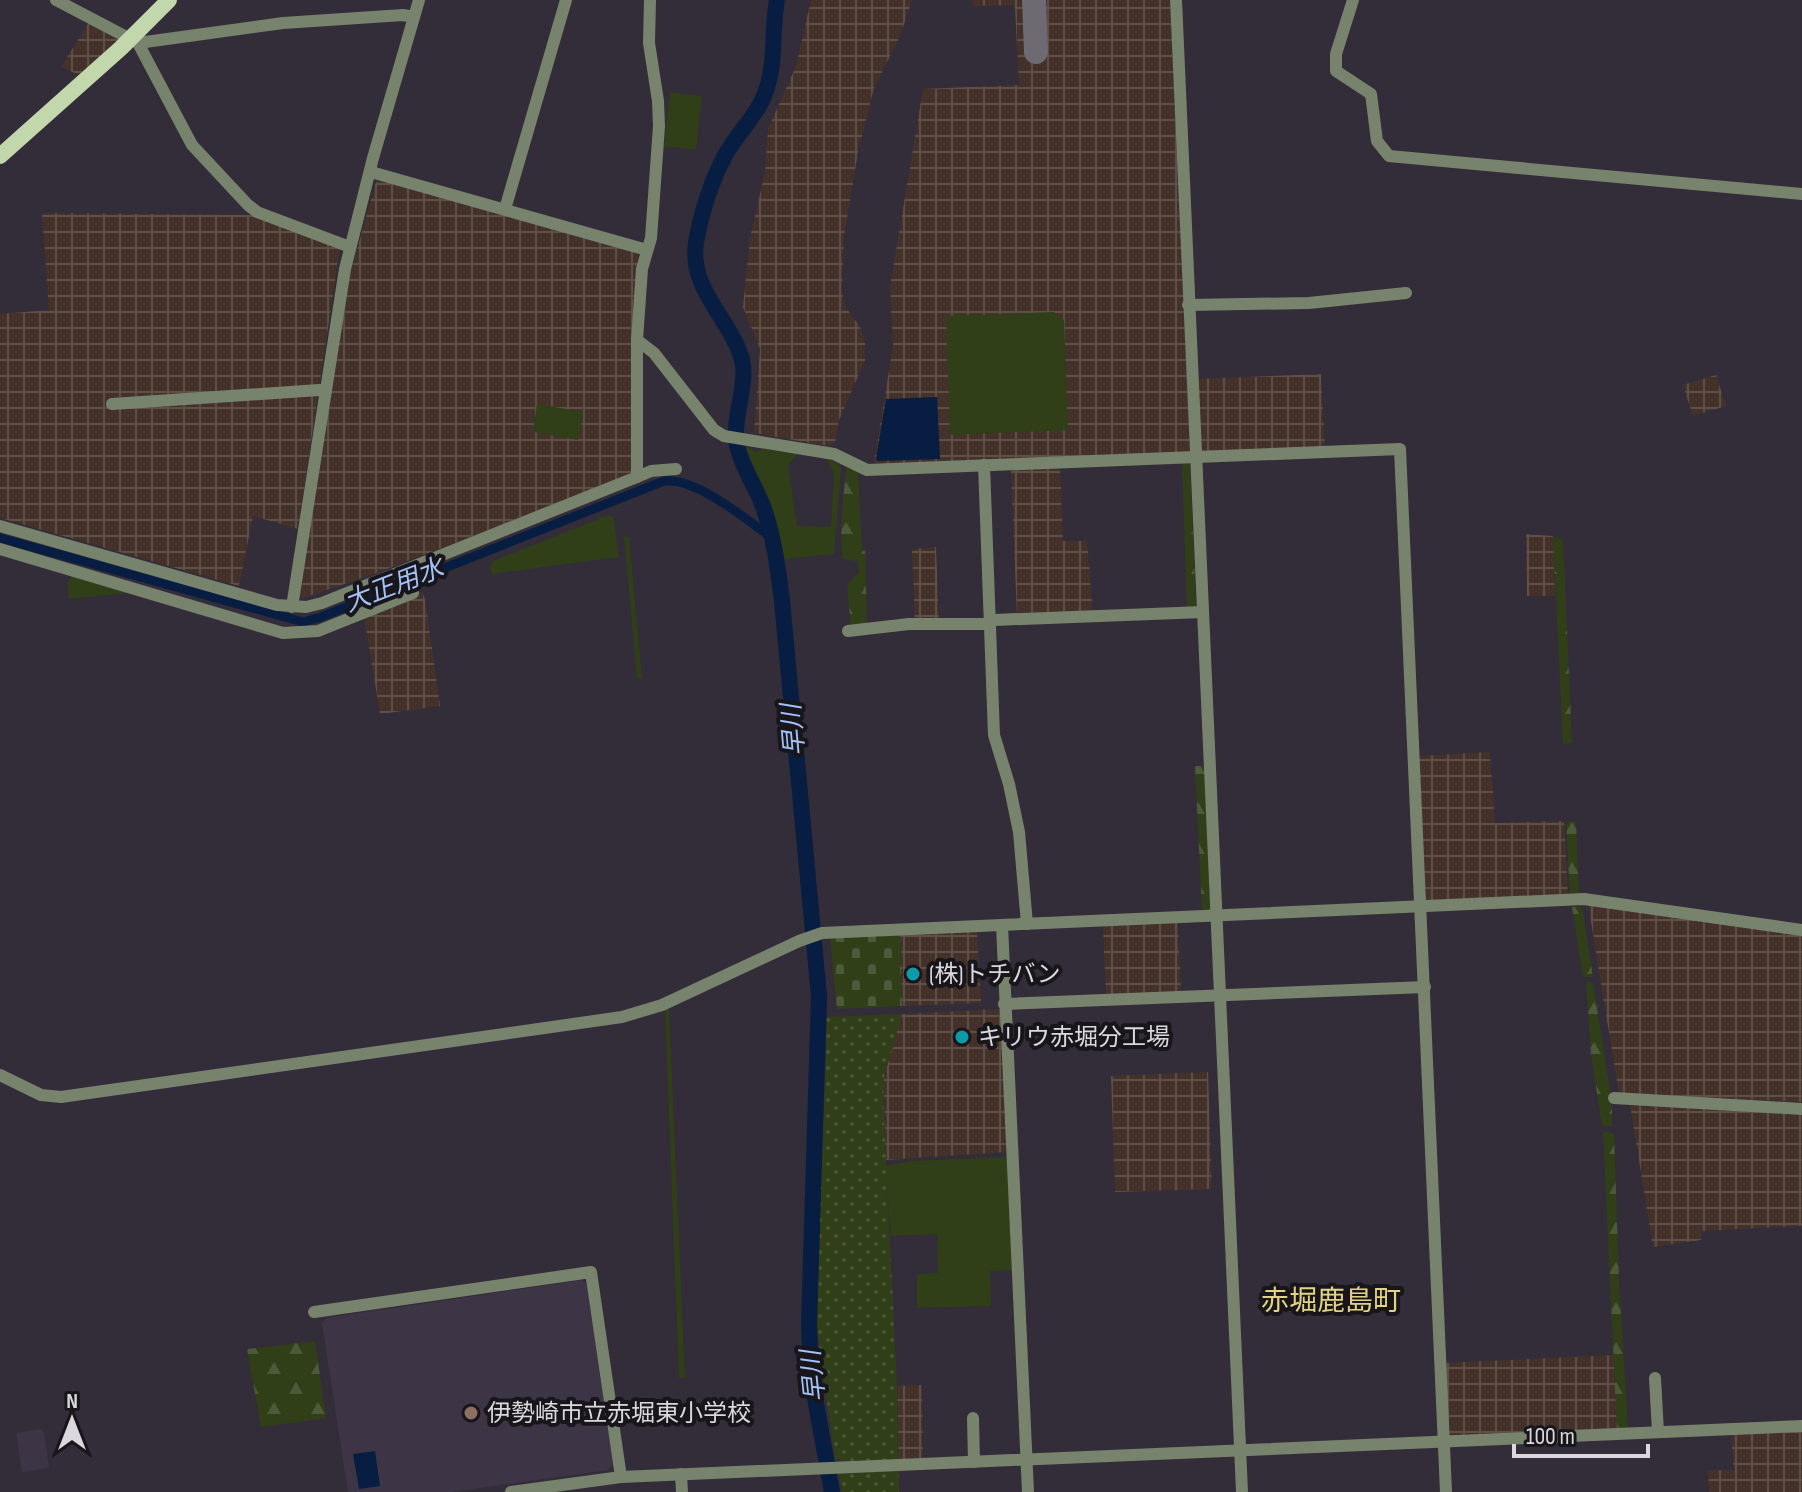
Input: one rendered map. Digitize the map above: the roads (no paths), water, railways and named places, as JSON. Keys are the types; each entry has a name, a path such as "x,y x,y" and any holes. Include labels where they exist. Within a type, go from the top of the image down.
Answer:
{"main road":[{"path":"0,156 135,41 169,0"}],"street":[{"path":"56,0 135,41 296,21 414,17"},
{"path":"292,607 350,247 419,0"},
{"path":"505,209 566,0"},
{"path":"637,477 637,340 642,269 651,233 659,126 649,43 650,0"},
{"path":"1176,0 1242,1492"},
{"path":"1353,0 1336,54 1336,71 1371,94 1377,141 1389,156 1802,194"},
{"path":"135,41 184,133 237,195 257,212 350,247"},
{"path":"371,172 647,250"},
{"path":"1188,305 1309,303 1406,293"},
{"path":"637,340 654,353 714,430 724,436 834,454 867,470 1400,449 1446,1492"},
{"path":"112,404 326,391"},
{"path":"984,465 994,735 1019,832 1027,924"},
{"path":"0,526 292,607 322,603 651,471 676,469"},
{"path":"0,549 283,633 318,631 413,593"},
{"path":"848,631 909,624 1203,612"},
{"path":"0,1075 41,1095 61,1097 622,1017 662,1005 822,933 1584,899 1802,930"},
{"path":"1002,925 1028,1492"},
{"path":"1004,1004 1425,987"},
{"path":"1614,1098 1802,1109"},
{"path":"314,1312 591,1272 621,1477"},
{"path":"1655,1378 1658,1432"},
{"path":"973,1418 974,1462"},
{"path":"511,1492 621,1477 1802,1426"},
{"path":"681,1474 682,1492"}],"water":[{"path":"937,397 940,459 878,461 886,399"},
{"path":"375,1451 380,1486 359,1489 353,1454"}],"waterway":[{"name":"早川","path":"777,0 768,84 761,103 731,145 717,173 701,220 696,260 705,290 737,345 742,360 737,445 767,518 782,601 819,996 809,1325 811,1376 832,1492"},
{"name":"大正用水","path":"0,538 303,622 664,481 677,482 705,492 771,537"}],"place":[{"name":"(株)トチバン","path":"913,974"},
{"name":"キリウ赤堀分工場","path":"962,1037"},
{"name":"伊勢崎市立赤堀東小学校","path":"471,1413"}],"district":[{"name":"赤堀鹿島町","path":"1331,1301"}]}
